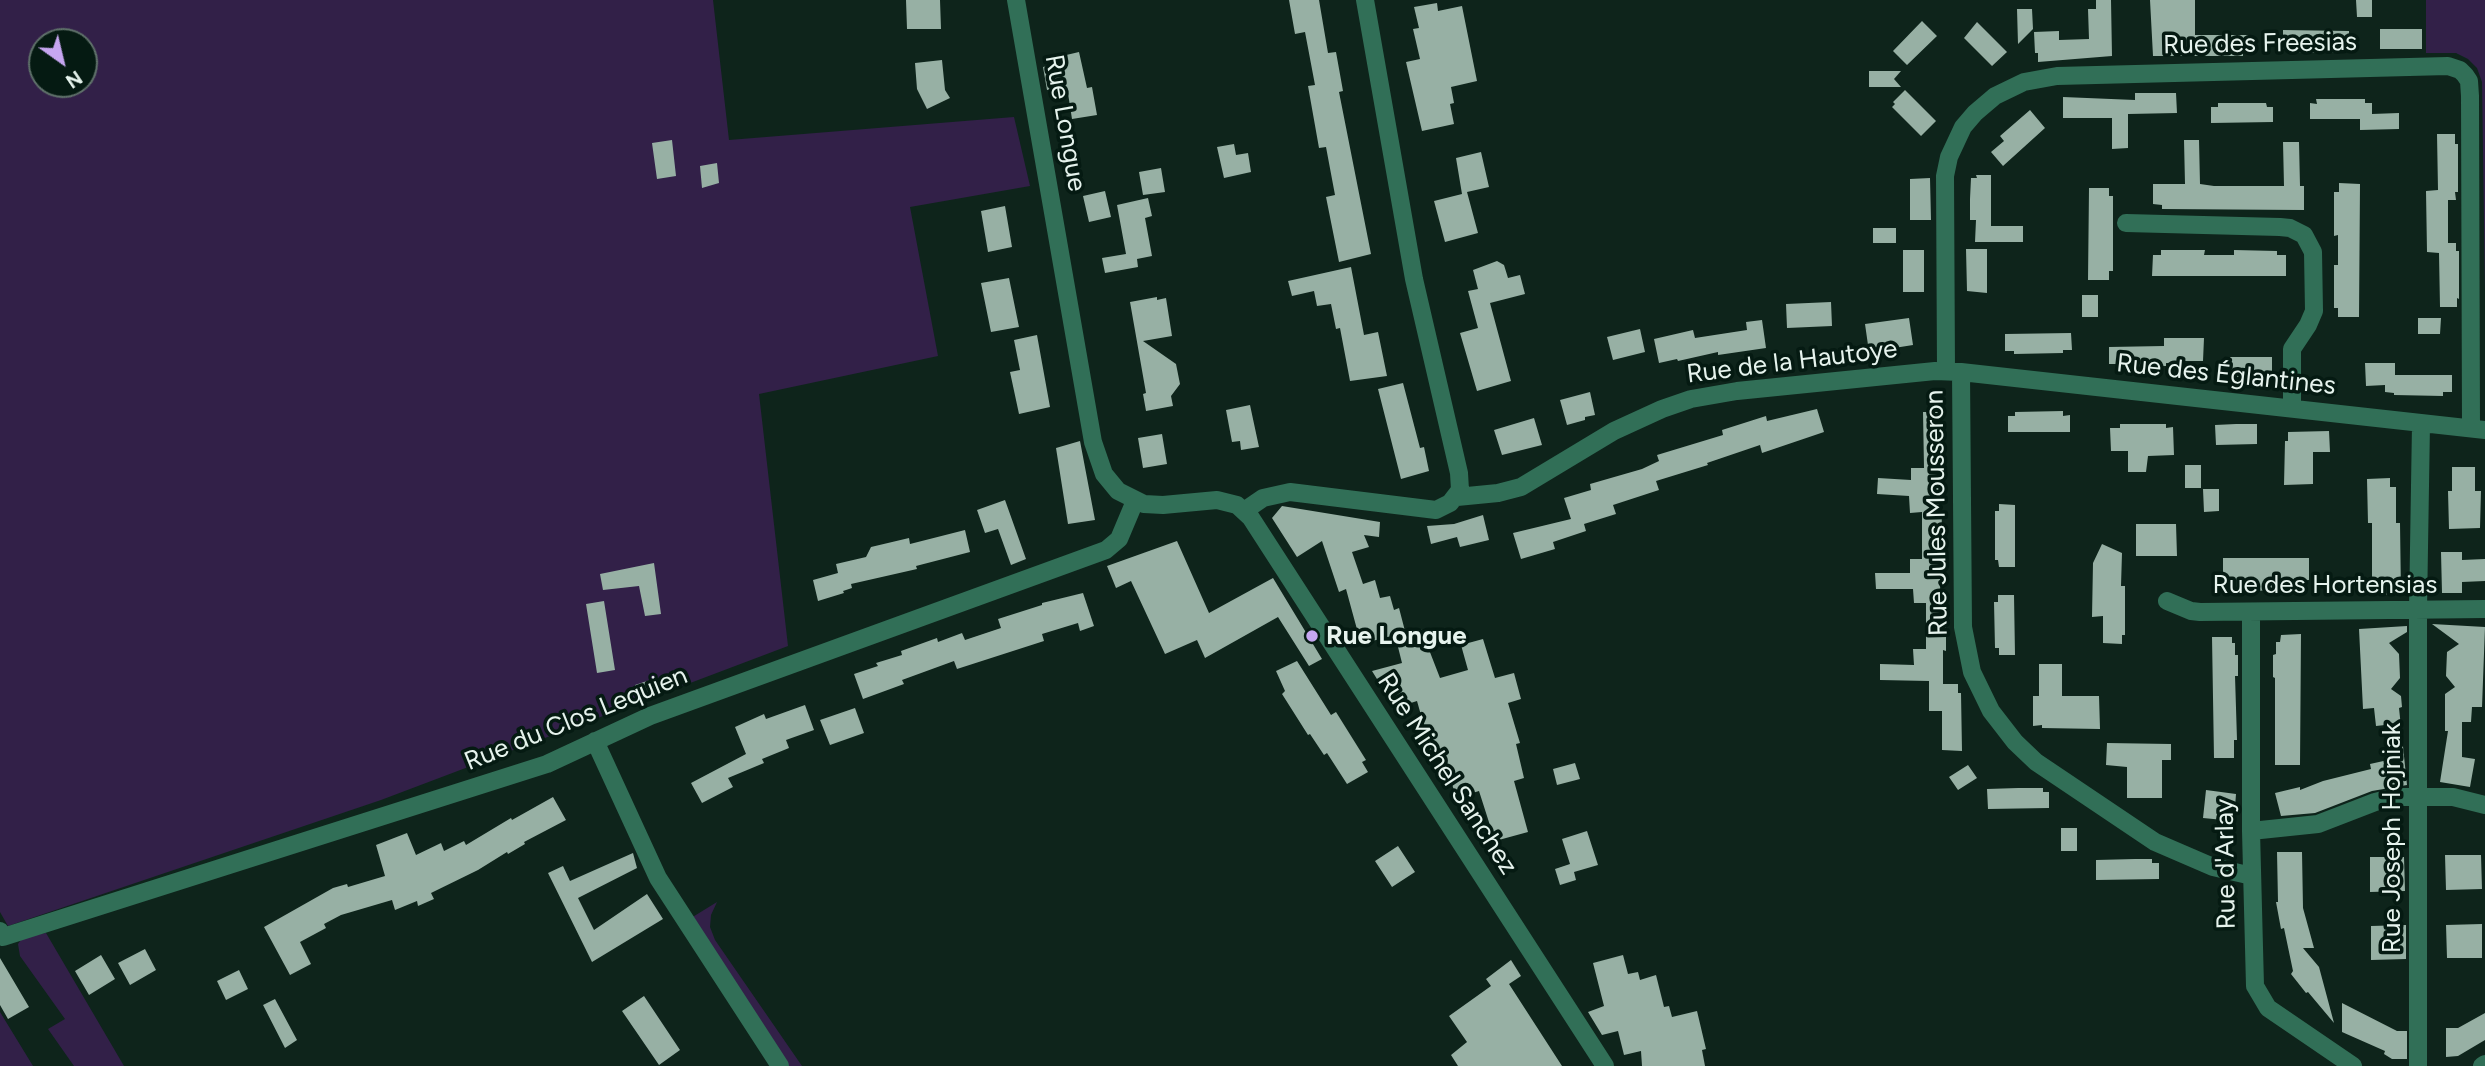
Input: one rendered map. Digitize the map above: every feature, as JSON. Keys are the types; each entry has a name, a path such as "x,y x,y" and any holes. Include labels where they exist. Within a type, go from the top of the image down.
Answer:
{"street":[{"name":"Rue Longue","path":"1016,0 1096,453 1110,482 1135,501"},
{"path":"1365,0 1414,279 1460,473 1460,490 1457,497"},
{"name":"Rue des Freesias","path":"1954,371 1945,176 1949,157 1964,127 1975,113 1995,96 2024,82 2057,76 2448,66 2460,70 2469,81 2470,88 2478,429"},
{"path":"2126,223 2280,227 2290,228 2304,235 2313,252 2314,311 2292,349 2292,408"},
{"name":"Rue de la Hautoye","path":"1244,511 1263,498 1281,492 1427,510 1443,508 1457,497 1498,493 1521,487 1614,431 1662,409 1691,400 1737,391 1954,371"},
{"name":"Rue des Églantines","path":"1954,371 2478,429"},
{"name":"Rue Jules Mousseron","path":"1954,371 1962,627 1972,672 1991,711 2015,742 2036,762 2155,842 2213,867 2252,876"},
{"name":"Rue Joseph Hojniak","path":"2418,1066 2418,610 2421,424"},
{"path":"1135,501 1153,505 1217,499 1237,505 1244,511"},
{"name":"Rue du Clos Lequien","path":"2,934 528,771 650,716 1105,550 1119,540 1135,501"},
{"name":"Rue Michel Sanchez","path":"1244,511 1605,1066"},
{"name":"Rue des Hortensias","path":"2167,601 2191,611 2485,609"},
{"name":"Rue d'Arlay","path":"2250,612 2253,978 2258,994 2268,1007 2353,1066"},
{"path":"595,741 658,878 780,1066"},
{"path":"2251,831 2308,827 2386,798 2453,797 2485,805"}],"shaded area":[{"path":"0,0 713,0 729,140 1014,117 1030,186 910,207 938,356 759,394 788,646 381,800 8,926 0,912"},
{"path":"2426,0 2485,0 2485,291 2482,82 2477,68 2468,59 2456,53 2426,53"},
{"path":"717,902 711,915 710,927 715,940 802,1066 786,1066 691,918"},
{"path":"46,933 124,1066 74,1066 48,1029 65,1019 20,956 18,944 23,937"},
{"path":"0,1012 33,1066 0,1066"}],"building":[{"path":"906,0 940,0 941,29 907,29"},
{"path":"1289,0 1319,0 1328,53 1336,52 1343,91 1339,92 1371,254 1339,262 1326,197 1335,195 1326,147 1319,148 1308,86 1315,85 1305,32 1295,34"},
{"path":"2096,0 2111,0 2112,56 2038,62 2034,32 2059,31 2059,40 2089,39 2088,9 2096,9"},
{"path":"2150,0 2195,0 2195,35 2251,35 2251,52 2243,52 2243,56 2153,56"},
{"path":"2356,0 2372,0 2372,17 2357,17"},
{"path":"1437,3 1438,11 1462,6 1477,81 1451,87 1454,103 1450,104 1454,124 1422,131 1406,62 1420,59 1413,29 1419,28 1414,7"},
{"path":"2017,9 2032,9 2033,29 2018,44"},
{"path":"1922,21 1937,36 1907,65 1893,51"},
{"path":"1977,22 2007,52 1992,66 1964,38"},
{"path":"2380,29 2422,29 2422,49 2380,49"},
{"path":"2283,30 2349,31 2349,50 2340,50 2341,53 2292,52 2292,49 2283,49"},
{"path":"1079,52 1087,88 1092,87 1097,115 1072,119 1067,87 1047,90 1043,67 1063,63 1062,56"},
{"path":"942,60 945,90 950,98 927,109 917,89 915,63"},
{"path":"1869,71 1901,71 1894,79 1901,87 1869,87"},
{"path":"1905,90 1936,121 1921,136 1892,107 1895,104 1893,102"},
{"path":"2135,93 2176,93 2177,113 2128,114 2128,148 2112,149 2112,118 2063,118 2063,97 2135,100"},
{"path":"2316,99 2365,99 2365,103 2372,103 2372,114 2399,113 2399,129 2360,130 2360,119 2310,119 2310,103 2317,104"},
{"path":"2218,103 2266,103 2267,107 2273,107 2273,122 2211,123 2211,107 2218,107"},
{"path":"2030,110 2045,128 2003,166 1991,152 2004,141 2000,136"},
{"path":"2437,134 2455,134 2455,144 2458,144 2458,192 2455,192 2456,200 2448,200 2448,243 2456,243 2456,251 2459,251 2457,307 2440,307 2439,253 2427,252 2426,191 2438,190"},
{"path":"672,140 676,176 657,179 652,143"},
{"path":"2184,140 2199,140 2200,184 2214,186 2284,186 2283,142 2299,142 2300,186 2304,186 2304,210 2162,209 2162,205 2153,204 2153,184 2185,184"},
{"path":"1234,144 1236,155 1248,153 1251,172 1224,178 1217,147"},
{"path":"1481,152 1489,187 1467,192 1478,233 1445,242 1434,201 1462,194 1456,158"},
{"path":"717,163 719,183 702,188 700,166"},
{"path":"1161,168 1165,192 1143,195 1139,172"},
{"path":"1976,175 1991,175 1991,226 2023,226 2023,242 1975,242 1976,220 1970,220 1970,199 1971,178 1977,178"},
{"path":"1930,178 1931,220 1910,220 1910,179"},
{"path":"2339,183 2360,184 2359,317 2338,317 2338,308 2334,308 2334,265 2338,265 2338,235 2334,236 2334,192 2339,192"},
{"path":"2089,188 2109,188 2109,196 2113,196 2113,271 2109,271 2109,280 2088,280"},
{"path":"1105,191 1111,217 1089,222 1083,196"},
{"path":"1148,198 1152,216 1145,218 1152,256 1137,259 1138,267 1105,273 1102,258 1126,254 1117,205"},
{"path":"1005,206 1012,247 988,252 981,211"},
{"path":"1873,228 1896,228 1896,243 1873,243"},
{"path":"1966,249 1987,249 1987,293 1967,291"},
{"path":"1903,250 1924,250 1924,292 1903,292"},
{"path":"2161,250 2205,250 2204,255 2234,255 2234,250 2277,251 2277,255 2286,255 2286,276 2152,276 2153,255 2161,255"},
{"path":"1497,261 1504,265 1508,278 1520,275 1525,294 1490,303 1511,381 1477,391 1460,333 1478,328 1468,291 1478,289 1473,270"},
{"path":"1351,267 1364,335 1378,332 1387,376 1350,381 1340,328 1336,329 1331,304 1317,306 1314,291 1292,296 1288,281"},
{"path":"1009,278 1019,327 991,332 981,283"},
{"path":"2082,295 2098,295 2098,317 2082,317"},
{"path":"1157,297 1157,300 1166,298 1172,336 1143,341 1176,364 1180,384 1171,396 1173,406 1146,411 1143,394 1146,393 1130,302"},
{"path":"1831,302 1832,326 1787,328 1786,304"},
{"path":"1909,318 1913,345 1869,352 1865,324"},
{"path":"2418,318 2441,318 2440,334 2418,334"},
{"path":"1762,320 1766,348 1718,355 1718,352 1659,363 1654,339 1693,330 1695,338 1747,330 1746,322"},
{"path":"1640,329 1645,352 1613,360 1607,337"},
{"path":"2071,333 2072,350 2063,350 2063,353 2014,354 2014,351 2005,351 2005,334"},
{"path":"1037,335 1050,407 1019,414 1010,372 1020,370 1014,340"},
{"path":"2164,338 2204,338 2203,361 2175,361 2166,363 2166,366 2118,367 2118,364 2109,364 2109,347 2164,346"},
{"path":"2230,357 2272,357 2272,377 2230,377"},
{"path":"2365,363 2395,363 2395,375 2452,375 2452,392 2443,392 2443,396 2394,395 2385,392 2385,385 2366,386"},
{"path":"1403,383 1420,448 1424,447 1429,471 1401,479 1378,389"},
{"path":"1590,392 1595,415 1567,425 1560,400"},
{"path":"1250,405 1259,447 1241,450 1240,441 1232,442 1226,410"},
{"path":"1817,409 1824,432 1762,453 1760,445 1656,481 1659,490 1613,505 1616,514 1584,524 1586,531 1553,542 1555,549 1521,559 1513,533 1571,519 1564,498 1591,490 1590,484 1642,469 1659,461 1657,455 1723,435 1722,430 1766,416 1767,421"},
{"path":"2063,411 2063,416 2070,415 2070,432 2008,432 2008,416 2015,416 2015,412"},
{"path":"1923,412 1940,412 1941,421 1944,421 1944,469 1941,469 1941,478 1938,478 1939,511 1942,511 1940,593 1943,593 1943,602 1946,602 1943,684 1958,684 1958,693 1961,693 1962,751 1942,750 1942,711 1929,711 1929,681 1880,680 1880,664 1914,665 1913,649 1926,649 1926,603 1914,603 1913,589 1876,589 1875,573 1910,573 1910,559 1922,559 1922,512 1910,513 1909,496 1877,494 1878,478 1911,480 1911,468 1924,468"},
{"path":"1534,418 1542,445 1502,455 1494,430"},
{"path":"2120,424 2166,424 2166,428 2173,427 2174,455 2148,456 2146,472 2128,472 2128,451 2111,451 2110,428 2120,428"},
{"path":"2257,424 2257,444 2216,445 2215,425"},
{"path":"2329,431 2330,452 2313,452 2313,484 2284,485 2285,441 2288,441 2288,432"},
{"path":"1162,434 1167,464 1143,468 1138,438"},
{"path":"1080,441 1095,520 1068,524 1056,448"},
{"path":"2185,465 2201,465 2201,488 2185,488"},
{"path":"2452,467 2475,467 2475,491 2481,491 2480,528 2449,529 2448,491 2452,491"},
{"path":"2390,478 2390,487 2396,487 2396,523 2400,523 2401,595 2372,594 2372,523 2368,523 2367,479"},
{"path":"2203,489 2219,489 2219,511 2204,512"},
{"path":"1005,500 1026,559 1011,565 998,529 985,533 977,510"},
{"path":"1999,504 2015,505 2015,567 1999,567 1998,560 1995,560 1995,511 1999,511"},
{"path":"1282,506 1380,522 1379,537 1364,535 1369,547 1352,552 1363,584 1375,580 1380,598 1390,596 1394,610 1399,608 1405,631 1421,629 1440,678 1468,670 1461,645 1483,639 1495,678 1514,673 1521,699 1508,703 1520,743 1516,744 1524,778 1514,781 1528,832 1495,841 1479,791 1456,798 1443,751 1432,754 1417,701 1395,708 1372,671 1402,663 1395,635 1361,644 1346,589 1339,592 1322,541 1297,557 1272,518"},
{"path":"1483,515 1489,540 1460,547 1457,537 1431,544 1427,526 1454,524"},
{"path":"2136,524 2176,524 2177,556 2136,556"},
{"path":"965,530 970,552 916,566 917,569 851,584 852,588 843,591 844,593 818,601 813,580 838,573 836,564 866,557 871,547 909,538 910,544"},
{"path":"1177,541 1209,613 1273,578 1322,659 1309,666 1278,617 1205,658 1197,640 1165,654 1131,581 1116,588 1107,566"},
{"path":"2102,544 2122,553 2121,586 2125,586 2125,635 2122,635 2122,644 2103,643 2103,616 2092,617 2093,563"},
{"path":"2441,552 2462,552 2462,560 2485,559 2485,581 2462,582 2462,593 2442,593"},
{"path":"2223,558 2309,558 2309,580 2289,581 2289,587 2280,587 2280,591 2232,590 2232,587 2223,587"},
{"path":"654,563 661,614 645,616 639,586 603,590 600,574"},
{"path":"1083,593 1094,626 1080,631 1078,623 1042,634 1044,641 957,669 954,661 902,680 904,684 863,699 854,674 878,666 876,663 902,655 901,651 937,638 938,642 962,633 965,640 1001,628 998,619 1042,603"},
{"path":"1998,595 2014,595 2015,655 1999,655 1999,648 1995,648 1994,602 1998,602"},
{"path":"604,601 615,670 597,673 586,604"},
{"path":"2432,624 2485,627 2482,707 2472,707 2471,722 2462,722 2462,757 2475,759 2470,787 2440,782 2448,731 2445,731 2445,694 2455,687 2446,676 2447,652 2459,644"},
{"path":"2407,626 2407,632 2389,643 2399,654 2400,678 2391,689 2401,696 2402,707 2399,708 2407,785 2372,791 2315,813 2281,816 2275,793 2300,787 2300,790 2323,781 2371,769 2370,764 2388,760 2385,725 2376,726 2374,708 2363,709 2359,629"},
{"path":"2301,634 2300,765 2275,765 2273,655 2276,654 2276,642 2280,642 2281,635"},
{"path":"2212,637 2232,637 2235,655 2238,655 2238,676 2235,676 2237,740 2234,740 2234,758 2214,758"},
{"path":"1297,661 1331,715 1336,712 1366,760 1362,762 1368,772 1347,784 1327,753 1324,755 1310,734 1308,735 1282,694 1285,691 1276,671"},
{"path":"2039,664 2062,664 2062,696 2099,696 2100,729 2033,726 2033,696 2039,696"},
{"path":"650,680 651,698 636,703 635,685"},
{"path":"805,705 814,730 786,740 789,748 762,759 764,763 728,778 733,787 702,803 691,783 746,754 735,727 764,714 766,719"},
{"path":"855,708 864,733 830,745 820,720"},
{"path":"2107,743 2171,744 2171,760 2162,760 2162,798 2127,798 2127,767 2106,765"},
{"path":"1575,763 1580,779 1557,785 1553,769"},
{"path":"1968,765 1977,778 1958,790 1949,777"},
{"path":"2043,788 2043,792 2049,792 2049,808 1988,809 1987,789"},
{"path":"2206,790 2236,794 2234,821 2203,818"},
{"path":"553,797 566,820 524,842 525,844 508,854 507,852 431,893 434,899 418,906 417,901 395,910 392,900 341,915 324,924 326,928 300,942 311,964 290,975 264,927 333,888 347,884 348,887 385,876 376,845 407,833 416,855 441,843 444,851 464,841 466,845"},
{"path":"2061,828 2077,828 2077,851 2061,851"},
{"path":"1587,831 1598,865 1574,872 1576,880 1560,885 1555,869 1570,864 1562,839"},
{"path":"1398,846 1415,872 1392,887 1375,861"},
{"path":"2277,852 2302,852 2303,908 2314,948 2303,948 2319,967 2334,1023 2291,974 2293,971 2276,902"},
{"path":"633,853 637,868 578,898 594,930 647,894 663,919 592,962 548,873 563,866 570,881"},
{"path":"2445,855 2481,855 2482,889 2446,890"},
{"path":"2370,857 2404,857 2405,891 2370,892"},
{"path":"2152,859 2152,863 2159,863 2159,879 2096,880 2096,860"},
{"path":"2482,924 2482,958 2447,958 2446,925"},
{"path":"2406,925 2406,959 2371,960 2371,926"},
{"path":"145,949 156,970 130,985 118,963"},
{"path":"101,955 115,979 89,995 75,971"},
{"path":"1623,955 1628,974 1638,972 1640,980 1656,975 1664,1007 1669,1006 1672,1017 1697,1011 1706,1049 1702,1050 1705,1066 1642,1066 1641,1051 1624,1055 1618,1031 1602,1035 1588,1012 1604,1006 1593,963"},
{"path":"0,958 29,1007 8,1019 0,1005"},
{"path":"1511,960 1521,976 1509,984 1562,1066 1458,1066 1451,1055 1467,1042 1449,1016 1491,986 1486,979"},
{"path":"239,970 248,989 226,1000 217,981"},
{"path":"644,996 680,1050 659,1065 622,1011"},
{"path":"275,999 297,1040 285,1048 263,1005"},
{"path":"2342,1003 2397,1031 2407,1031 2407,1059 2392,1059 2384,1054 2385,1051 2342,1032"},
{"path":"2485,1013 2485,1040 2458,1056 2446,1057 2446,1028 2458,1028"}],"place":[{"name":"Rue Longue","path":"1312,636"}]}
